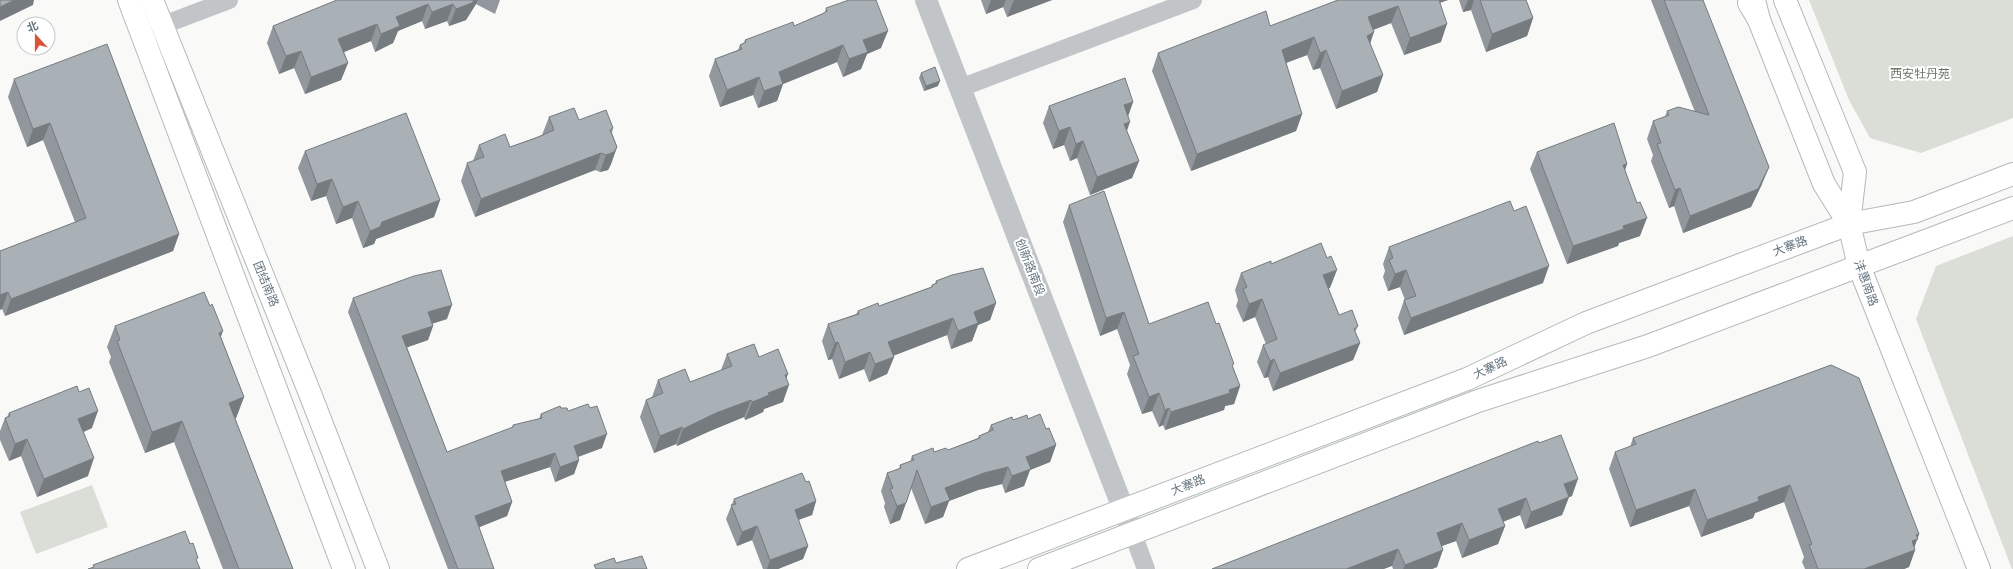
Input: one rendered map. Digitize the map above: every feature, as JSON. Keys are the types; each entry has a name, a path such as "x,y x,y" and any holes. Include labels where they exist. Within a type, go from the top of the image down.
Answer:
{"main road":[{"name":"团结南路","path":"128,0 152,29 310,391 378,569"},
{"name":"团结南路","path":"152,0 152,29 344,569"},
{"name":"沣惠南路","path":"1748,0 1756,10 1824,184 1849,224 1859,266 1978,569"},
{"path":"1785,0 1855,172 1849,224"},
{"name":"大寨路","path":"968,569 1467,379 1586,323 1849,224 1914,212 2013,174"},
{"path":"1039,569 1478,401 1648,346 2013,208"}],"street":[{"path":"152,29 229,0"},
{"name":"创新路南段","path":"926,0 1133,534"},
{"path":"960,88 1193,0"},
{"path":"1133,534 1146,569"}],"green space":[{"name":"西安牡丹苑","path":"1809,0 2013,0 2013,118 1921,153 1870,138 1849,100"},
{"path":"2013,236 2012,569 1916,319 1936,266"},
{"path":"92,485 108,527 36,554 20,512"}],"building":[{"path":"0,0 14,0 0,7"},
{"path":"337,0 474,0 472,3 456,9 453,4 432,12 428,4 396,17 400,26 381,34 377,24 338,39 348,63 311,77 301,51 286,56 273,26"},
{"path":"849,0 876,0 888,31 863,40 868,52 849,59 843,45 779,72 783,84 764,91 759,77 727,90 715,59 742,49 740,45 746,42 745,40 793,22 794,26 822,14 827,11 826,8"},
{"path":"1338,0 1439,0 1447,24 1410,38 1398,6 1368,17 1374,32 1367,36 1383,75 1342,91 1326,50 1320,53 1314,37 1282,50 1302,114 1197,154 1158,53 1266,11 1270,26"},
{"path":"1480,0 1526,0 1533,18 1492,34"},
{"path":"1664,0 1703,0 1769,167 1758,189 1690,216 1680,188 1675,190 1657,144 1661,143 1653,121 1669,115 1667,111 1678,107 1709,115"},
{"path":"107,44 179,234 11,299 8,292 0,295 0,251 86,218 50,123 33,129 14,79"},
{"path":"935,67 940,81 926,86 921,73"},
{"path":"1125,78 1133,102 1124,105 1130,122 1124,124 1139,161 1097,177 1083,141 1076,144 1070,127 1059,131 1049,106"},
{"path":"574,108 579,120 606,110 613,128 610,130 617,147 614,152 606,155 601,153 481,199 467,163 484,157 479,145 505,134 510,147 536,138 554,130 549,117"},
{"path":"406,113 440,200 382,222 380,227 370,231 358,201 343,207 332,179 317,184 305,151"},
{"path":"1614,123 1627,164 1623,165 1637,203 1640,202 1647,218 1623,226 1624,229 1573,246 1537,152"},
{"path":"1104,191 1149,324 1208,302 1216,324 1219,323 1234,364 1232,365 1240,386 1229,390 1230,393 1171,412 1169,408 1165,410 1159,393 1149,397 1133,356 1139,354 1124,312 1106,318 1069,205"},
{"path":"1510,201 1514,211 1526,206 1549,266 1411,318 1404,300 1416,296 1406,270 1395,274 1389,260 1393,258 1389,247"},
{"path":"1321,243 1327,258 1331,256 1337,270 1323,275 1339,315 1352,310 1358,326 1354,329 1360,343 1280,373 1274,359 1270,361 1263,345 1277,339 1262,299 1249,304 1243,289 1247,287 1241,273 1271,261 1271,264"},
{"path":"983,268 996,303 974,312 978,323 958,331 953,318 888,342 894,357 875,364 870,352 845,362 838,342 835,343 828,324 859,314 858,311 878,303 879,306 932,287 932,285 937,283 936,281 952,275"},
{"path":"441,270 452,305 428,312 433,326 402,336 447,452 513,427 513,425 542,418 541,414 560,406 561,408 567,408 568,411 588,404 590,408 597,406 607,434 574,446 579,460 560,467 555,453 501,471 512,502 475,516 494,569 458,569 353,298 414,276"},
{"path":"204,292 210,306 212,304 223,331 219,333 244,397 229,403 293,569 239,569 182,421 152,432 117,341 120,340 115,326"},
{"path":"754,344 759,357 778,349 788,374 785,375 789,385 768,393 769,395 760,399 752,402 751,400 716,413 683,429 682,427 660,436 646,400 663,393 658,380 685,369 690,382 732,366 727,354"},
{"path":"1831,365 1859,378 1919,534 1916,535 1918,539 1912,541 1915,550 1864,569 1818,569 1809,545 1812,544 1790,485 1758,497 1759,501 1707,520 1695,489 1636,510 1615,452 1636,444 1633,438"},
{"path":"77,386 79,392 89,388 98,411 78,419 94,458 44,479 27,439 15,444 5,418 10,416 9,413"},
{"path":"1040,414 1046,429 1049,428 1056,445 1026,457 1031,469 1012,476 1008,467 984,473 945,488 950,500 931,507 917,470 906,503 897,506 890,489 893,488 887,473 901,468 900,465 914,460 912,456 933,448 934,452 946,448 948,450 980,438 979,436 993,430 991,425 1012,417 1013,420 1027,415 1028,419"},
{"path":"1561,435 1578,479 1564,484 1569,497 1531,512 1526,498 1498,509 1505,526 1469,540 1462,523 1437,533 1443,550 1405,565 1398,549 1346,569 1212,569 1538,441 1539,443"},
{"path":"802,473 806,482 809,481 816,501 795,510 808,546 770,560 757,526 742,532 731,505 736,504 734,499"},
{"path":"185,531 190,544 193,543 198,558 196,559 200,569 88,569 94,567 93,565"},
{"path":"642,556 647,569 596,569 594,565 614,558 616,563"}]}
